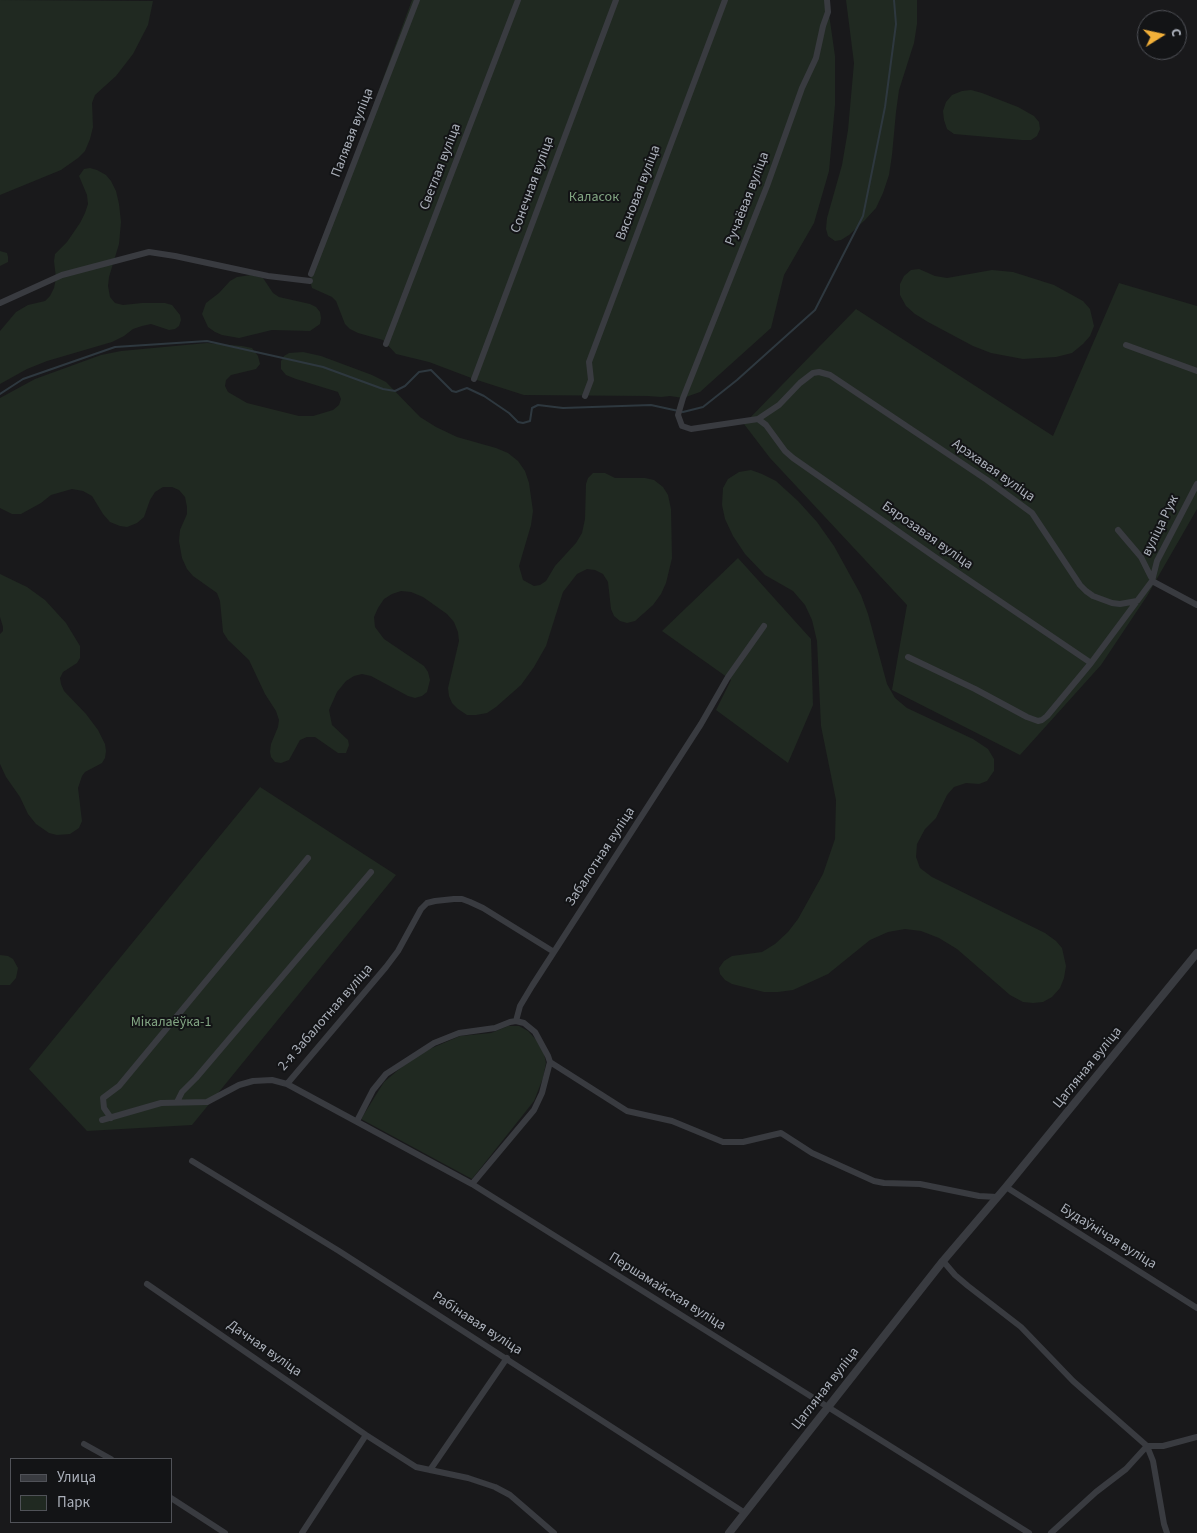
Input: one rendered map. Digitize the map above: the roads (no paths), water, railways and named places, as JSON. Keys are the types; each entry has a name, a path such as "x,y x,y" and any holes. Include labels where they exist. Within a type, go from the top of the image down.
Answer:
{"street":[{"name":"Палявая вуліца","path":"0,303 62,275 149,252 268,276 310,278 417,0"},
{"name":"Светлая вуліца","path":"386,344 518,0"},
{"name":"Сонечная вуліца","path":"474,379 616,0"},
{"name":"Вясновая вуліца","path":"585,396 591,380 589,362 725,0"},
{"name":"Ручаёвая вуліца","path":"758,419 691,429 682,426 678,412 767,186 802,88 816,58 828,4"},
{"path":"1126,344 1197,371"},
{"name":"Арэхавая вуліца","path":"758,419 779,405 800,383 813,373 825,373 836,378 1026,508 1037,519 1048,538 1086,591 1093,596 1112,603 1120,604 1137,600"},
{"name":"Бярозавая вуліца","path":"758,419 766,425 788,454 799,463 1091,663"},
{"name":"вуліца Руж","path":"1152,581 1157,561 1197,484"},
{"path":"1118,530 1141,557 1152,581 1197,605"},
{"path":"908,657 1038,721 1047,716 1091,663 1152,581"},
{"name":"Забалотная вуліца","path":"516,1021 523,1000 711,708 728,678 764,626"},
{"path":"111,1118 104,1108 103,1098 119,1086 308,858"},
{"path":"177,1102 182,1092 371,872"},
{"name":"2-я Забалотная вуліца","path":"102,1120 153,1105 177,1102 207,1102 238,1086 253,1081 272,1080 287,1084 386,967 398,951 421,909 427,903 435,900 462,899 483,908 554,952"},
{"name":"Цагляная вуліца","path":"730,1533 828,1406 944,1261 1197,953"},
{"path":"357,1121 372,1090 386,1074 434,1043 465,1032 495,1028 516,1021 524,1023 535,1032 550,1062 542,1093 534,1110 472,1184"},
{"path":"550,1062 627,1111 672,1121 723,1142 743,1142 781,1133 812,1153 864,1178 884,1183 920,1184 979,1196 997,1197"},
{"name":"Першамайская вуліца","path":"287,1084 472,1184 1029,1533"},
{"name":"Рабінавая вуліца","path":"192,1161 339,1250 745,1513"},
{"name":"Будаўнічая вуліца","path":"1006,1186 1197,1308"},
{"path":"944,1261 955,1275 1021,1327 1073,1381 1147,1446 1153,1461 1167,1533"},
{"name":"Дачная вуліца","path":"147,1284 366,1435 416,1467 468,1478 495,1487 510,1495 554,1533"},
{"path":"430,1470 508,1358"},
{"path":"302,1533 366,1435"},
{"path":"1051,1533 1096,1492 1126,1470 1147,1446 1163,1446 1197,1437"},
{"path":"84,1444 109,1458"},
{"path":"172,1499 225,1533"}],"waterway":[{"path":"0,394 23,379 115,347 207,341 323,367 383,389 395,391 405,386 419,372 431,370 452,391 456,392 467,388 484,396 509,413 518,422 523,423 530,421 532,408 538,405 563,408 651,405 683,412 703,407 737,380 815,310 863,216 885,107 896,24 894,0"}],"park label":[{"name":"Каласок","path":"594,198"},
{"name":"Мікалаёўка-1","path":"171,1023"}]}
